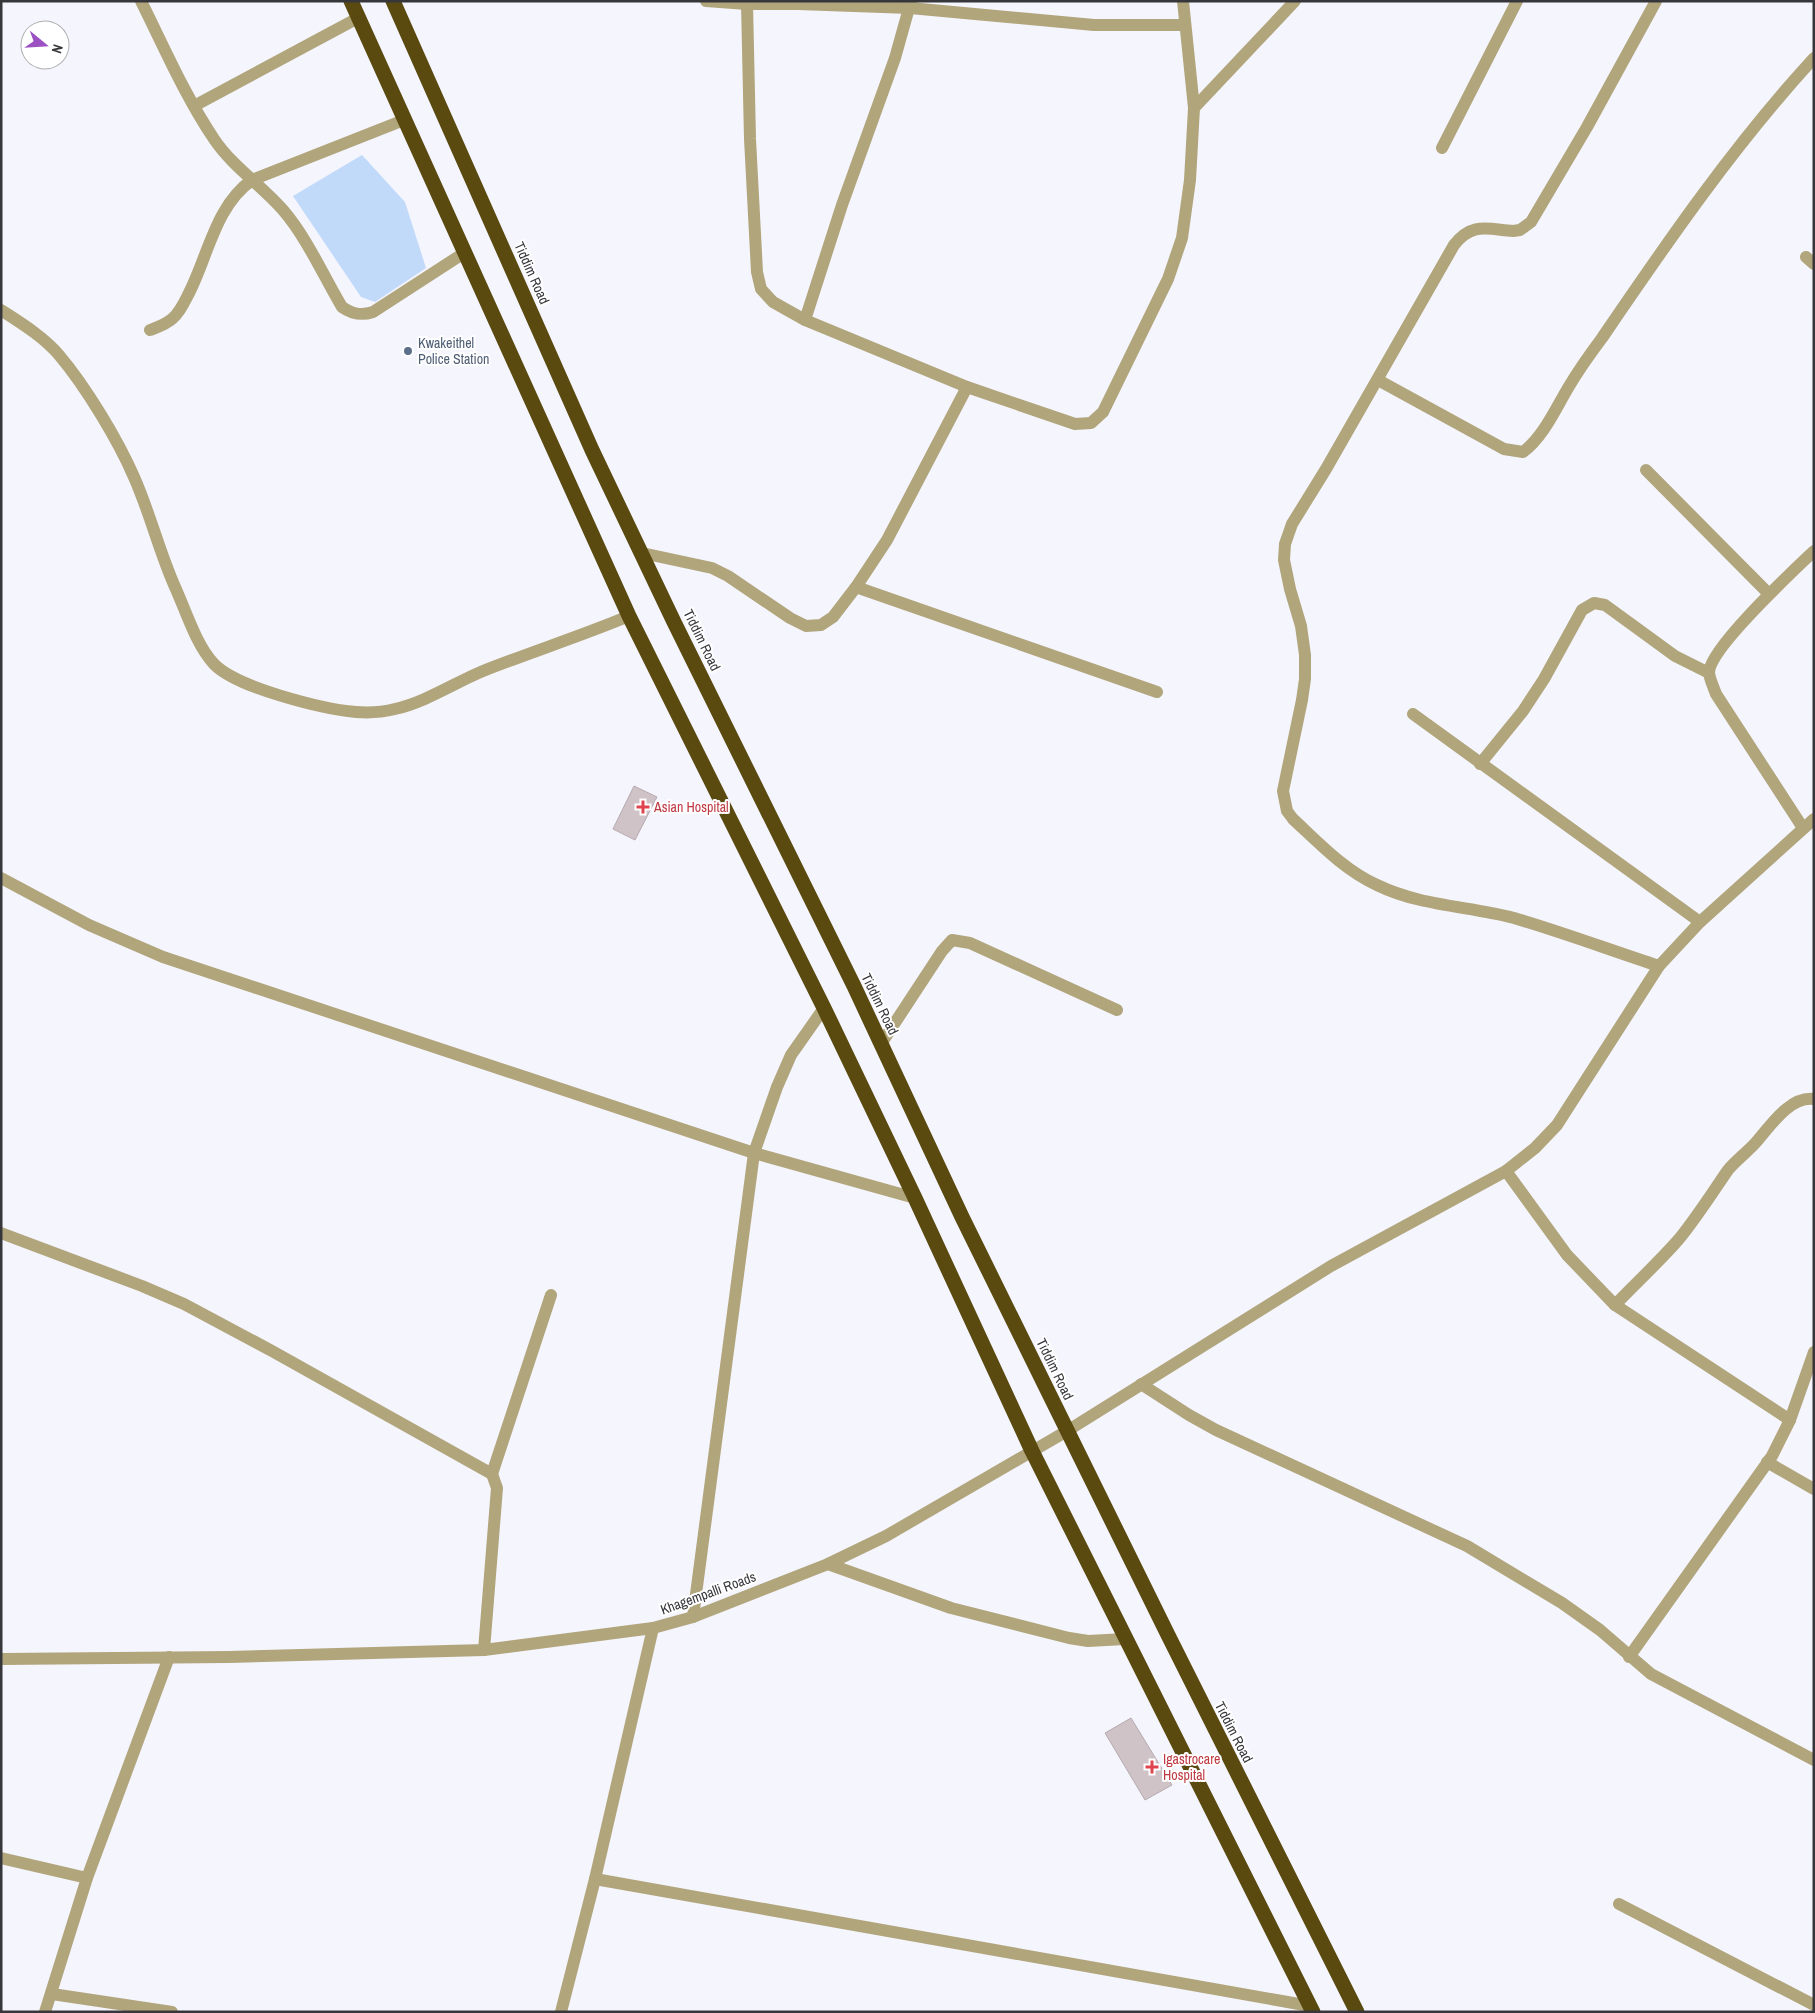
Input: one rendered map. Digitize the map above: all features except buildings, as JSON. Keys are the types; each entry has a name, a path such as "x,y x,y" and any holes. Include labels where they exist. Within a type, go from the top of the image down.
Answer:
{"highway":[{"path":"351,1 629,616 824,1008 915,1198 1032,1451 1311,2009"},
{"name":"Tiddim Road","path":"393,1 592,450 674,622 881,1044 962,1217 1067,1431 1357,2012"}],"street":[{"path":"140,1 194,106 215,140 231,160 283,210 342,307 349,312 366,314 373,312 464,253"},
{"path":"706,1 747,4 910,4 1094,25 1185,25"},
{"path":"747,4 750,139 757,272 761,289 773,302 805,320 967,387 1075,424 1091,424 1103,412 1168,279 1182,238 1190,180 1194,108 1183,1"},
{"path":"1194,108 1295,1"},
{"path":"1442,148 1517,1"},
{"path":"1656,1 1587,127 1530,222 1520,230 1474,229 1462,234 1454,244 1378,380 1292,524 1286,544 1284,560 1301,626 1305,655 1305,679 1283,791 1287,811 1293,819 1337,859 1377,885 1398,894 1426,902 1513,918 1659,966"},
{"path":"805,320 842,205 895,58 910,4"},
{"path":"194,106 358,18"},
{"path":"1378,380 1504,449 1523,452 1532,446 1577,373 1679,226 1772,104 1814,58"},
{"path":"150,330 174,318 181,309 194,285 226,208 242,186 252,180 404,120"},
{"path":"1,310 37,335 58,354 84,389 116,441 134,477 167,568 203,650 214,664 248,685 300,700 356,712 396,709 487,670 629,616"},
{"path":"642,553 712,568 728,576 790,618 806,626 821,625 833,617 856,587 887,540 967,387"},
{"path":"1646,470 1769,594"},
{"path":"1803,828 1716,694 1709,673 1716,654 1769,594 1814,551"},
{"path":"856,587 1157,692"},
{"path":"1480,764 1523,711 1544,679 1582,610 1594,604 1605,605 1675,656 1709,673"},
{"path":"1413,714 1700,922"},
{"name":"Khagempalli Roads","path":"561,2012 595,1879 653,1628 693,1617 828,1564 886,1536 1067,1431 1331,1266 1506,1171 1535,1148 1557,1124 1659,966 1700,922 1814,819"},
{"path":"1,878 89,925 163,957 754,1153 915,1198"},
{"path":"881,1044 942,951 952,940 970,943 1117,1010"},
{"path":"693,1617 754,1153 777,1087 791,1055 824,1008"},
{"path":"1615,1305 1695,1219 1730,1168 1759,1140 1764,1130 1783,1112 1800,1100 1814,1099"},
{"path":"1506,1171 1567,1255 1615,1305 1790,1420"},
{"path":"1,1233 142,1286 184,1304 272,1350 492,1474"},
{"path":"484,1650 497,1488 492,1474 551,1295"},
{"path":"1629,1656 1767,1462 1790,1420 1814,1352"},
{"path":"1141,1384 1189,1415 1225,1434 1467,1546 1562,1603 1600,1630 1651,1674 1814,1760"},
{"path":"1767,1462 1814,1489"},
{"path":"828,1564 951,1608 1060,1636 1088,1641 1125,1638"},
{"path":"1,1658 169,1657 484,1650 653,1628"},
{"path":"45,2012 88,1878 169,1657"},
{"path":"1,1858 88,1878"},
{"path":"595,1879 1311,2009"},
{"path":"1620,1904 1814,2005"},
{"path":"52,1994 172,2012"}],"water":[{"path":"362,155 405,202 426,268 375,302 361,297 293,196"}],"place":[{"name":"Kwakeithel Police Station","path":"408,351"},
{"name":"Asian Hospital","path":"643,807"},
{"name":"Igastrocare Hospital","path":"1152,1767"}]}
